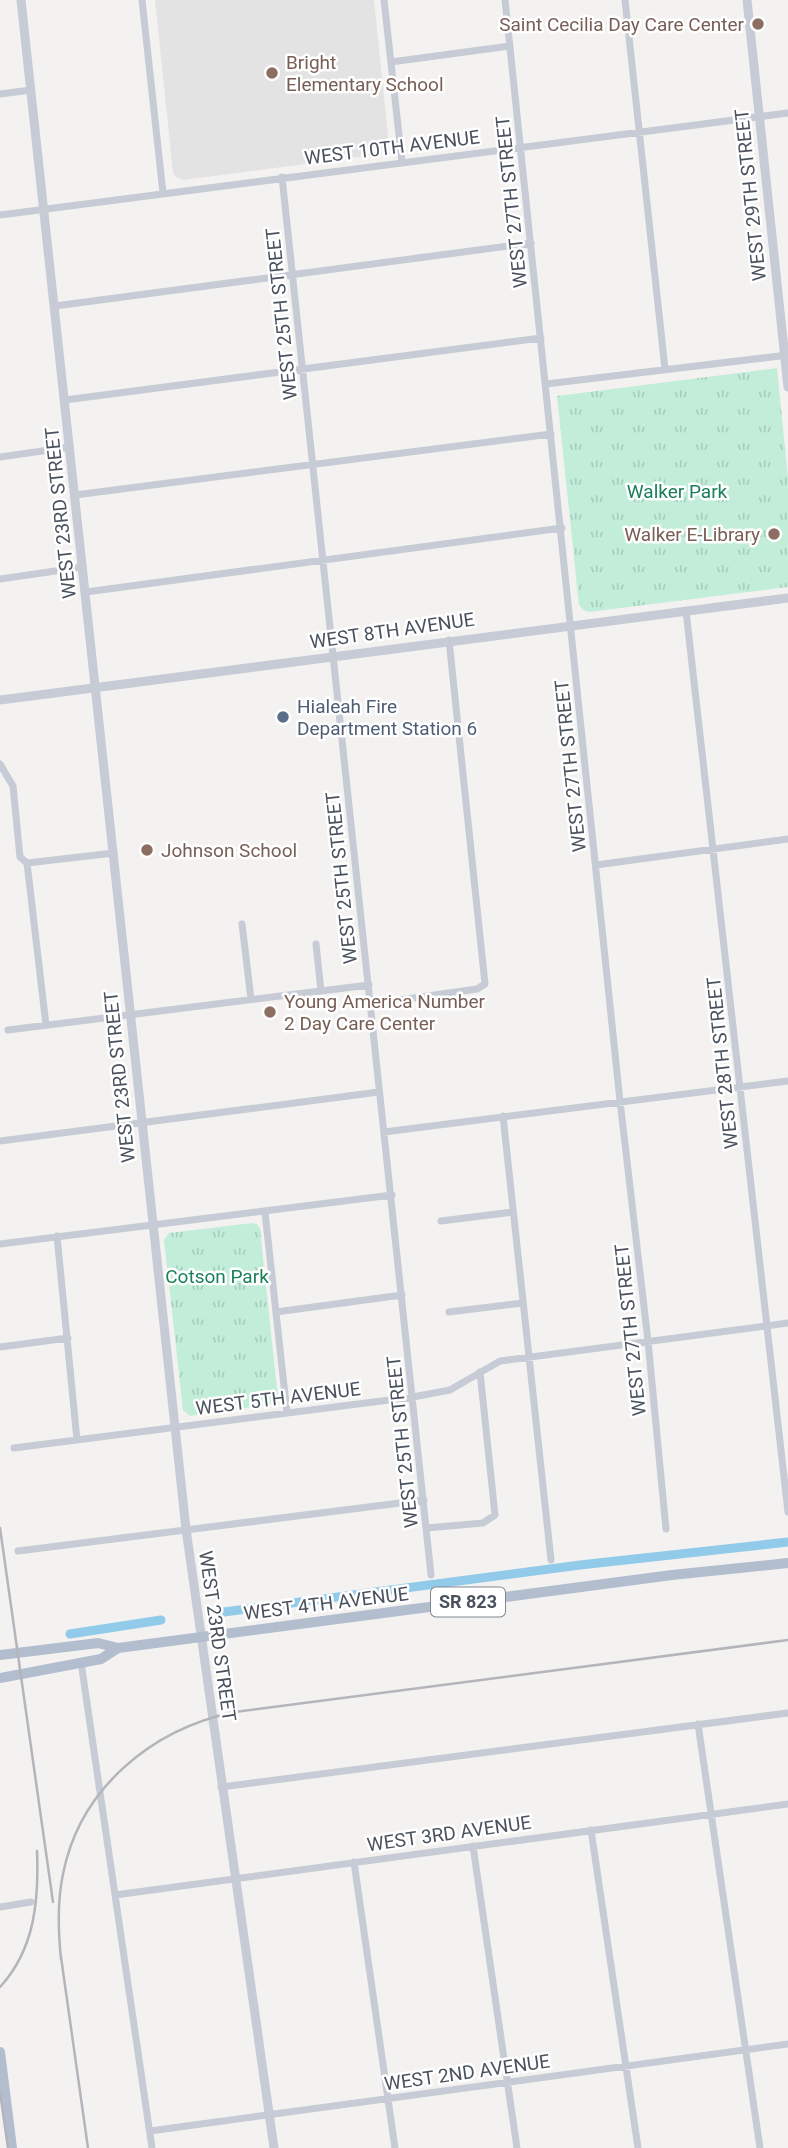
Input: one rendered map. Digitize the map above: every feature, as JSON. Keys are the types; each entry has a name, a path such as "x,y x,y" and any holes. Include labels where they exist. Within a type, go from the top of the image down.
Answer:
{"main road":[{"name":"WEST 4TH AVENUE","path":"0,1655 98,1643 118,1648 659,1577 788,1563"},
{"name":"WEST 4TH AVENUE","path":"0,1678 101,1659 118,1648"},
{"path":"0,2052 12,2148"}],"street":[{"name":"WEST 23RD STREET","path":"21,0 186,1529 274,2148"},
{"path":"142,0 163,193"},
{"path":"384,0 402,162"},
{"name":"WEST 27TH STREET","path":"505,0 666,1529"},
{"path":"625,0 665,369"},
{"name":"WEST 29TH STREET","path":"747,0 788,387"},
{"path":"391,62 510,46"},
{"path":"0,94 31,90"},
{"name":"WEST 10TH AVENUE","path":"0,215 788,113"},
{"name":"WEST 25TH STREET","path":"282,177 431,1575"},
{"path":"55,306 531,243"},
{"path":"65,400 541,338"},
{"path":"546,384 786,355"},
{"path":"75,495 551,434"},
{"path":"0,457 70,447"},
{"path":"86,592 562,528"},
{"path":"0,579 83,567"},
{"name":"WEST 8TH AVENUE","path":"0,700 788,598"},
{"name":"WEST 28TH STREET","path":"686,611 788,1512"},
{"path":"370,1004 477,989 485,984 449,640"},
{"path":"0,764 13,786 20,857 27,863 46,1025"},
{"path":"596,865 788,839"},
{"path":"27,863 114,853"},
{"path":"242,924 251,999"},
{"path":"316,944 321,991"},
{"path":"8,1030 369,985"},
{"path":"384,1132 788,1081"},
{"path":"0,1141 379,1092"},
{"path":"503,1116 551,1560"},
{"path":"0,1244 392,1195"},
{"path":"265,1212 287,1413"},
{"path":"441,1221 513,1212"},
{"path":"57,1236 77,1440"},
{"path":"276,1312 402,1296"},
{"path":"449,1312 523,1303"},
{"name":"WEST 5TH AVENUE","path":"14,1448 413,1397 450,1390 500,1362 788,1323"},
{"path":"0,1347 68,1338"},
{"path":"427,1528 483,1523 495,1515 480,1372"},
{"path":"18,1551 424,1500"},
{"path":"81,1662 152,2148"},
{"path":"221,1787 788,1713"},
{"path":"698,1724 760,2148"},
{"name":"WEST 3RD AVENUE","path":"115,1895 788,1804"},
{"path":"592,1830 638,2148"},
{"path":"473,1846 517,2148"},
{"path":"354,1862 396,2148"},
{"path":"0,1907 31,1902"},
{"name":"WEST 2ND AVENUE","path":"150,2131 788,2044"}],"shaded area":[{"name":"Bright Elementary School","path":"155,0 374,0 389,145 386,151 381,154 183,180 176,177 173,173"}],"green space":[{"name":"Walker Park","path":"777,368 788,478 788,587 589,612 583,610 579,605 557,396"},
{"name":"Cotson Park","path":"257,1224 260,1229 278,1398 273,1404 190,1416 183,1410 164,1240 169,1233"}],"waterway":[{"path":"224,1612 580,1565 788,1542"},
{"path":"70,1634 161,1620"}],"railway":[{"path":"0,1528 53,1902"},
{"path":"61,1959 61,1885 72,1843 85,1815 103,1789 124,1767 176,1732 204,1720 235,1712 788,1640"},
{"path":"0,1987 21,1957 28,1940 37,1888 37,1851"},
{"path":"60,1950 88,2148"},
{"path":"0,2092 8,2148"}],"place":[{"name":"Saint Cecilia Day Care Center","path":"758,24"},
{"name":"Bright Elementary School","path":"272,73"},
{"name":"Walker E-Library","path":"774,534"},
{"name":"Hialeah Fire Department Station 6","path":"283,717"},
{"name":"Johnson School","path":"147,850"},
{"name":"Young America Number 2 Day Care Center","path":"270,1012"}]}
